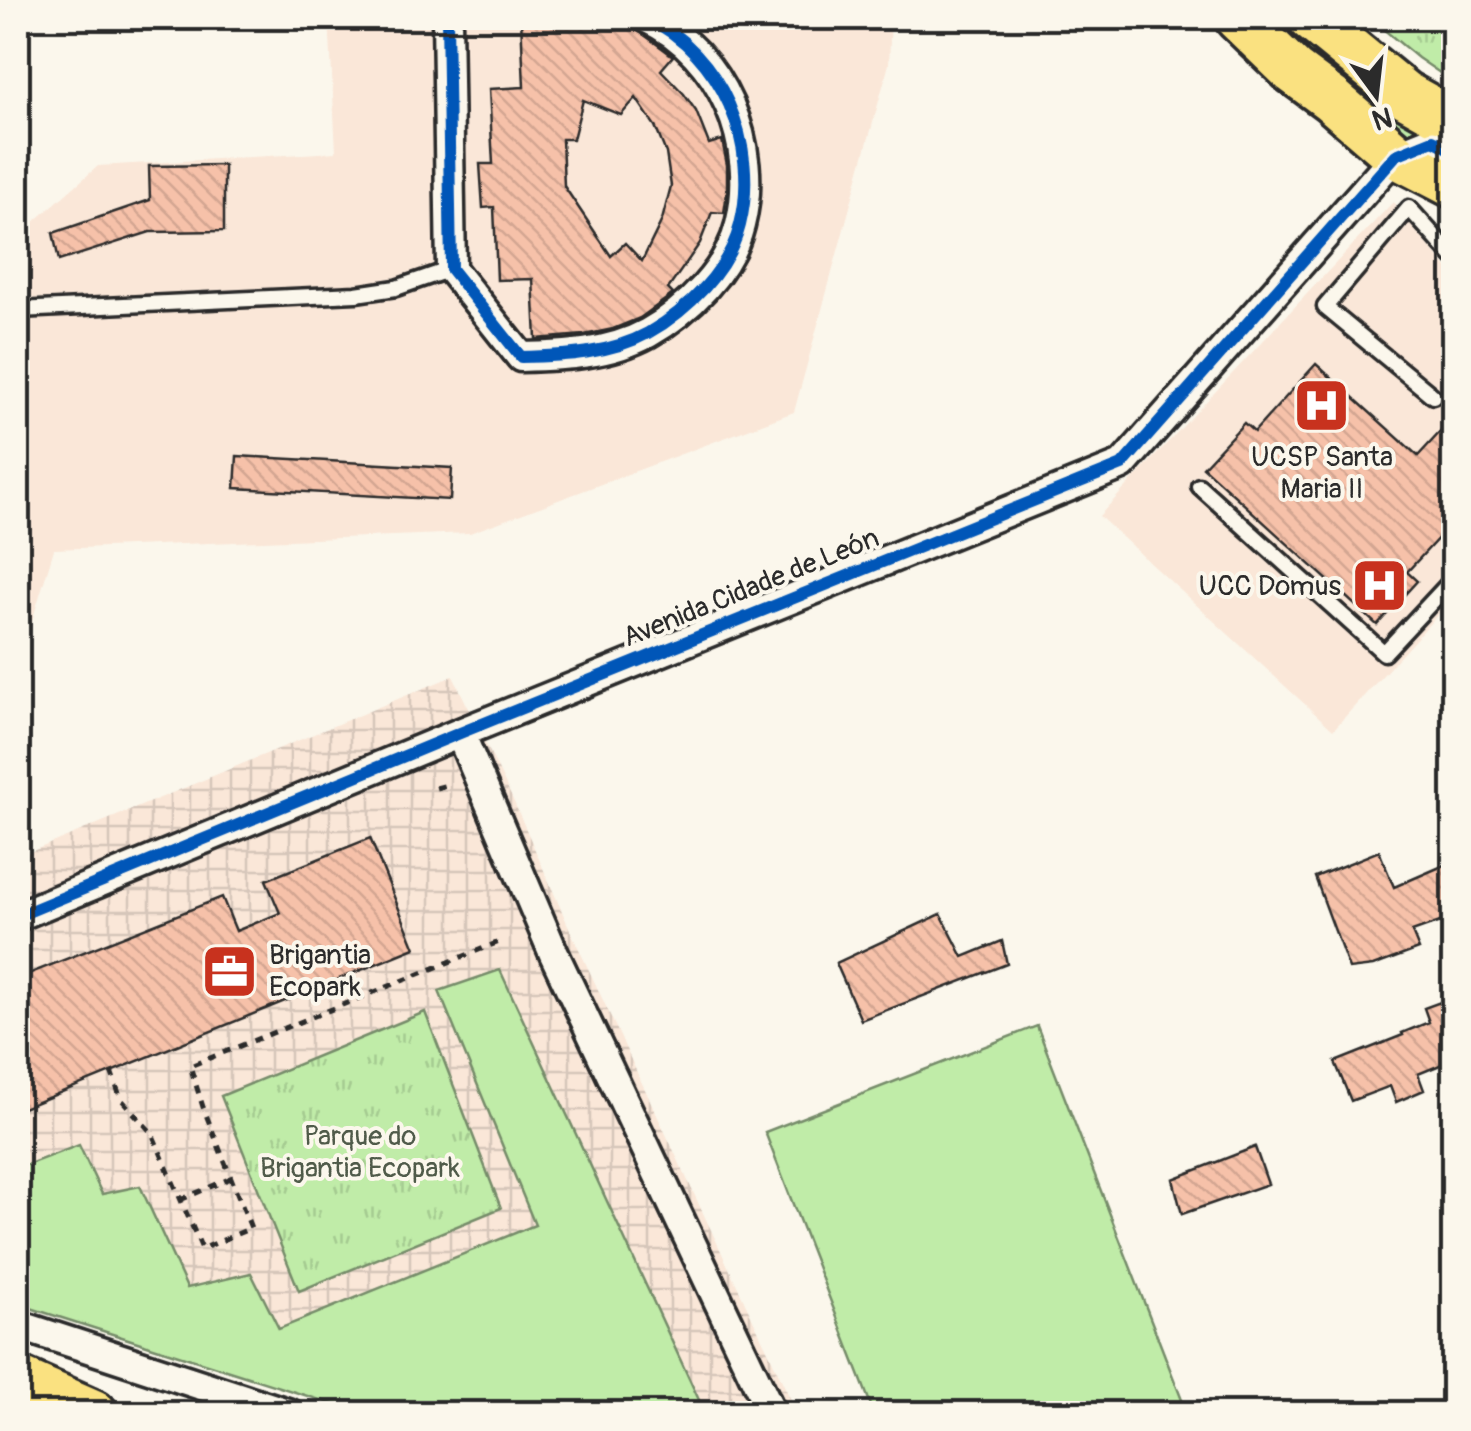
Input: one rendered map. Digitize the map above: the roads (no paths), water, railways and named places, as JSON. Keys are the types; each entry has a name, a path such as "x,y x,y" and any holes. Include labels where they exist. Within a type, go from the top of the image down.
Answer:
{"highway":[{"path":"18,1381 93,1414"}],"main road":[{"path":"1238,18 1294,71 1396,155 1454,184"},
{"path":"1311,18 1404,94 1454,122"}],"street":[{"path":"447,18 451,270 521,356 572,356 645,335 704,289 740,226 744,159 738,125 725,94 707,66 682,40 647,18"},
{"path":"1396,155 1433,140 1454,151"},
{"name":"Avenida Cidade de León","path":"18,916 1122,465 1396,155"},
{"path":"460,733 554,954 772,1414"},
{"path":"18,1325 290,1414"}],"lane":[{"path":"1434,396 1325,307 1410,208 1454,258"},
{"path":"18,310 356,294 396,288 451,270"},
{"path":"1199,486 1384,654 1454,578"}],"place":[{"name":"UCSP Santa Maria II","path":"1322,406"},
{"name":"UCC Domus","path":"1380,586"},
{"name":"Brigantia Ecopark","path":"230,971"}],"park label":[{"name":"Parque do Brigantia Ecopark","path":"360,1152"}]}
